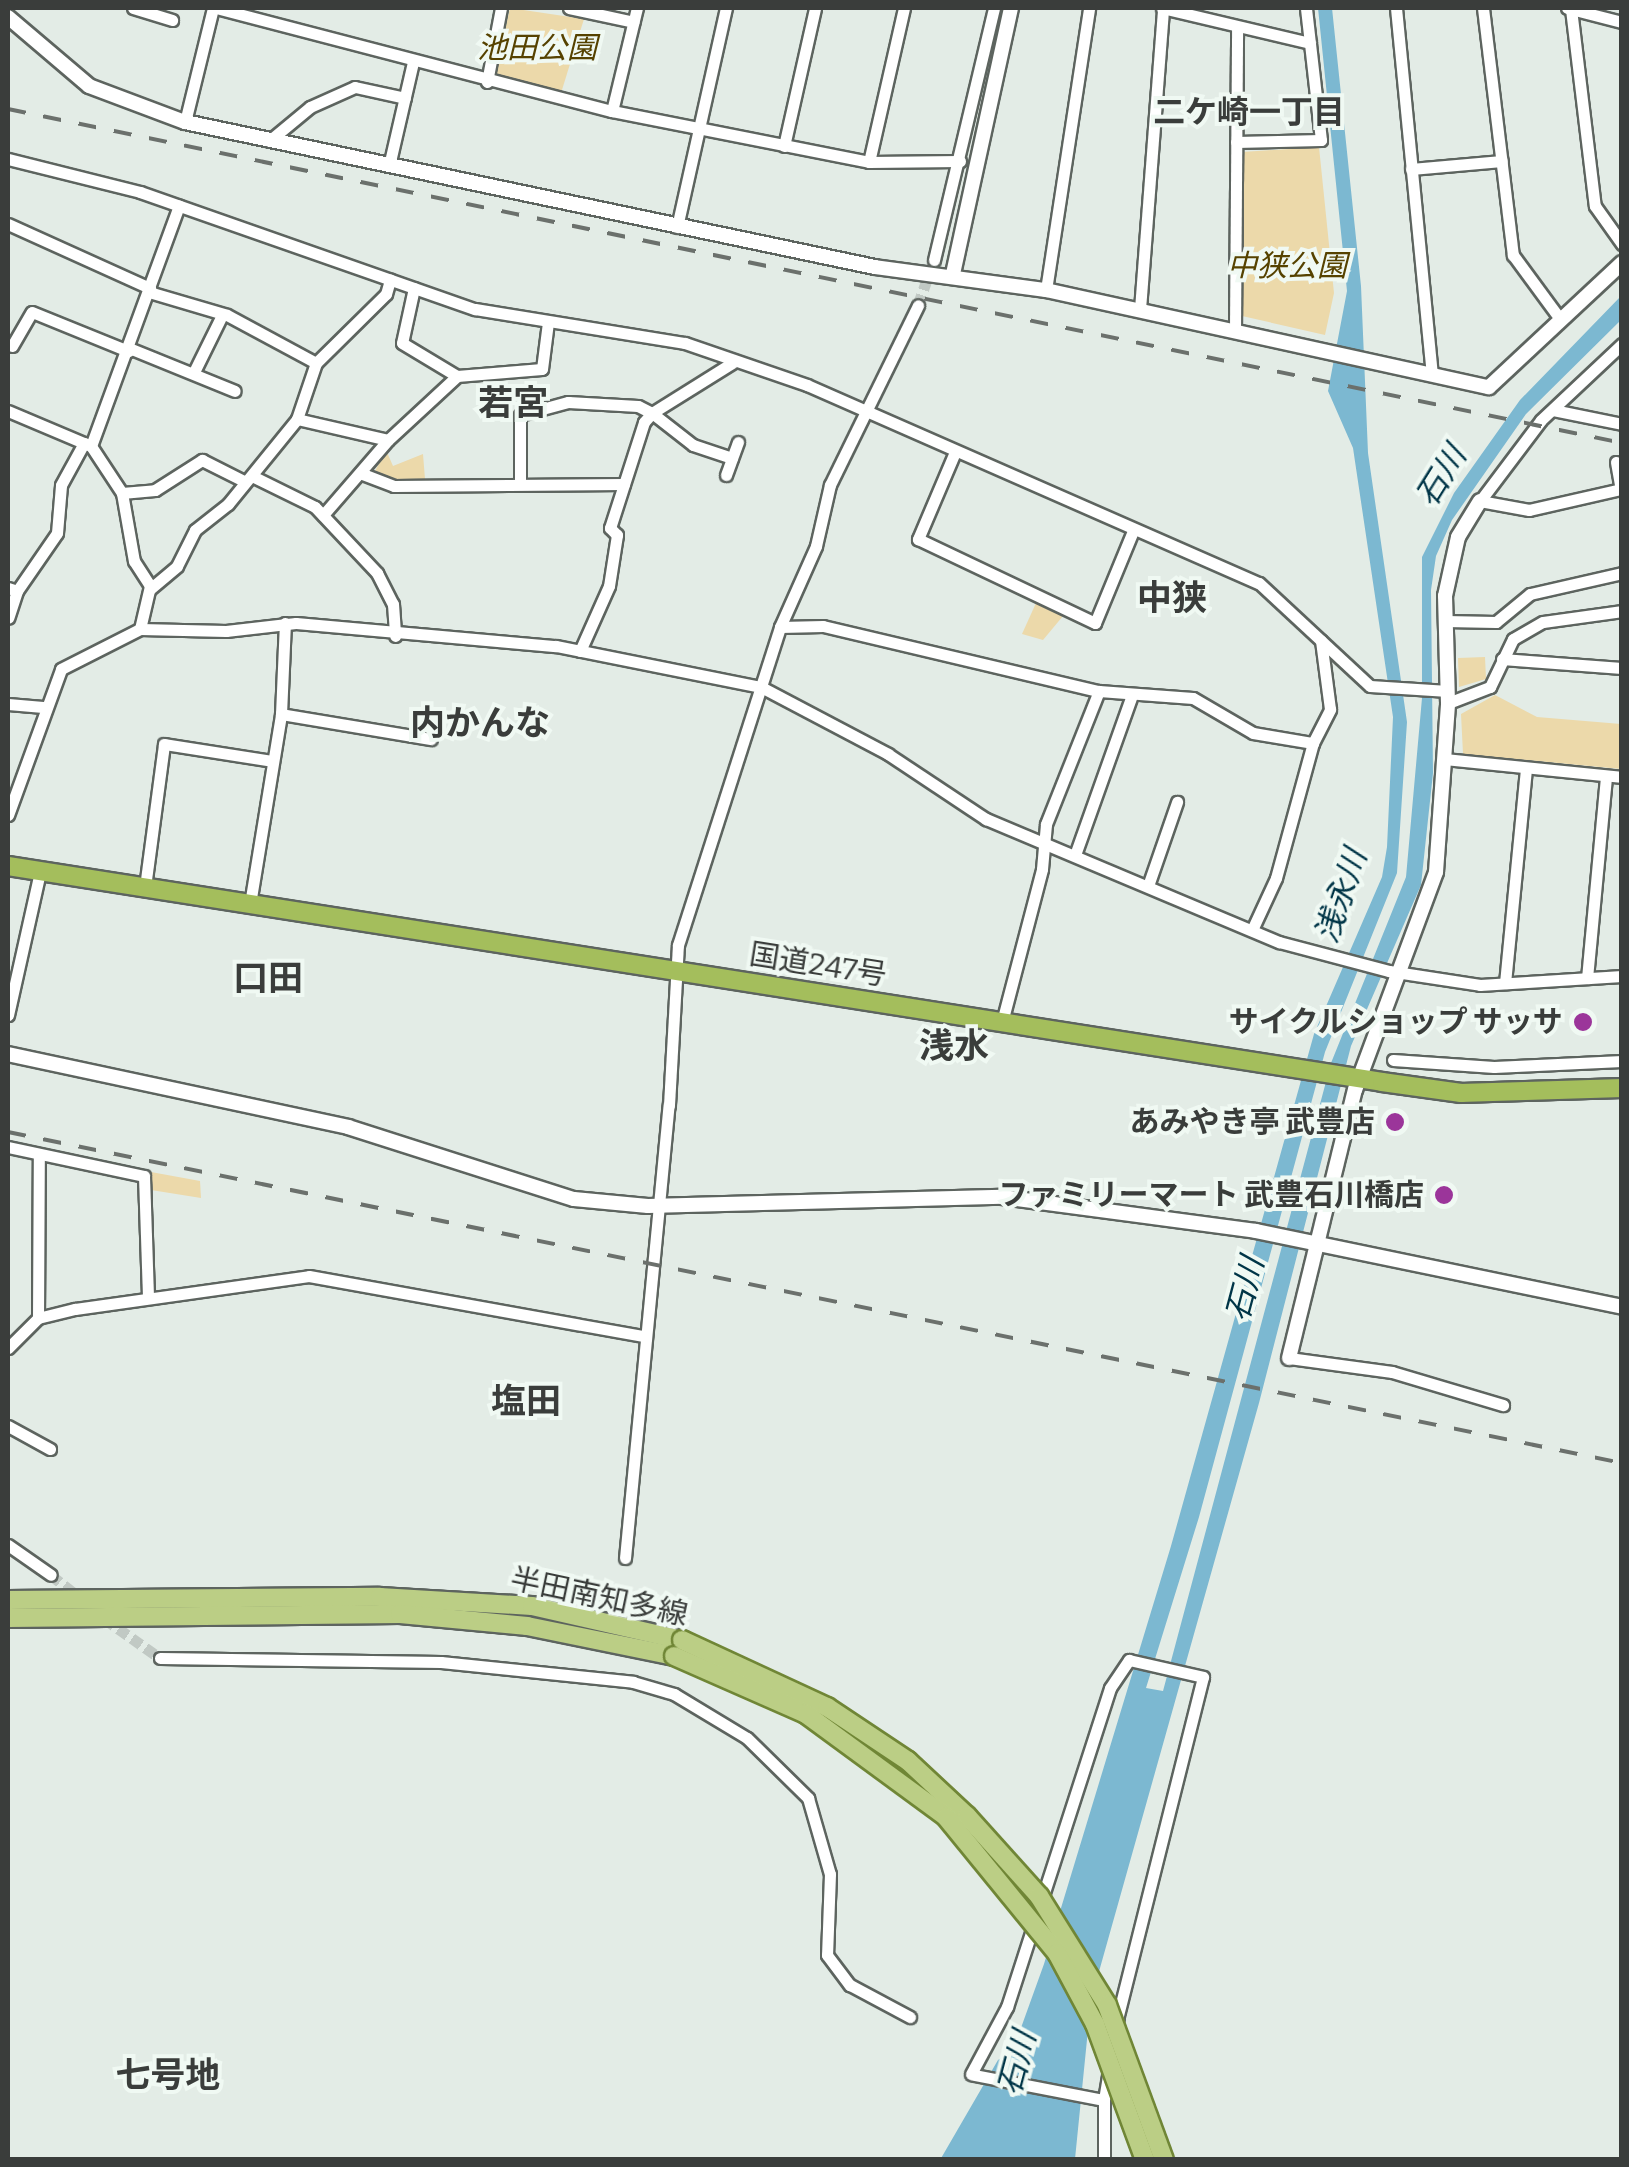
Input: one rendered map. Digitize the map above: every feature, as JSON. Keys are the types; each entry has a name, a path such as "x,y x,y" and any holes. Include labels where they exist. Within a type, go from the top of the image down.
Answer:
{"highway":[{"name":"国道247号","path":"8,866 1354,1078 1461,1092 1622,1088"}],"main road":[{"name":"半田南知多線","path":"8,1600 380,1597 494,1604 678,1648 827,1707 908,1761 967,1816 1039,1896 1107,2006 1164,2160"},
{"name":"半田南知多線","path":"8,1618 400,1614 527,1626 678,1648 806,1714 946,1818 1057,1954 1095,2024 1145,2160"}],"street":[{"path":"133,8 172,20"},
{"path":"185,122 215,8 486,82 612,111 869,162 960,161"},
{"path":"486,82 502,8"},
{"path":"569,8 634,22"},
{"path":"612,111 637,8"},
{"path":"678,227 726,8"},
{"path":"784,146 815,8"},
{"path":"869,162 904,8"},
{"path":"934,260 994,8"},
{"path":"952,274 1011,8"},
{"path":"1046,290 1089,8"},
{"path":"1140,310 1163,8 1310,44"},
{"path":"1236,142 1320,140 1306,8"},
{"path":"1396,8 1432,373"},
{"path":"1483,8 1514,255 1560,319"},
{"path":"1622,22 1567,8 1595,206 1622,244"},
{"path":"8,17 89,86 185,122 875,267 952,274 1046,290 1332,349 1489,387 1622,264"},
{"path":"1235,329 1237,26"},
{"path":"389,166 414,62"},
{"path":"269,141 310,107 355,87 405,98"},
{"path":"8,159 179,206 475,309 685,344 732,363 807,385 1132,530 1259,582 1322,642 1382,689 1446,695 1490,688 1513,639 1543,622 1622,611"},
{"path":"1411,169 1502,161"},
{"path":"8,618 12,590 57,533 61,485 88,444 128,349 179,206"},
{"path":"8,224 177,304 186,298 316,363"},
{"path":"140,628 150,589 177,566 195,530 220,513 297,419 316,363 386,294 390,280"},
{"path":"414,288 402,344 457,376 542,369 548,322"},
{"path":"626,1558 676,970 780,627 862,411 918,305"},
{"path":"12,346 32,312 235,391"},
{"path":"194,372 222,315"},
{"path":"1503,1405 1392,1372 1289,1358 1354,1078 1436,872 1445,759 1448,568 1480,500 1553,410 1622,344"},
{"path":"580,651 610,586 617,535 610,528 652,413 732,363"},
{"path":"323,515 388,440 457,376"},
{"path":"520,484 520,416 568,402 638,406 693,445 732,458"},
{"path":"1553,410 1622,424"},
{"path":"8,411 88,444 122,493 134,561 150,589"},
{"path":"297,419 388,440"},
{"path":"726,475 738,442"},
{"path":"955,452 918,539 1095,622 1132,530"},
{"path":"122,493 155,490 202,460 323,515 382,578 394,604 395,636"},
{"path":"1480,500 1529,510 1621,489 1616,462"},
{"path":"360,472 394,486 624,484"},
{"path":"1445,620 1496,622 1530,594 1622,573"},
{"path":"250,904 282,714 285,624"},
{"path":"8,814 43,707 65,665 140,628 226,631 285,624 580,651 761,687 888,754 986,820 1148,883 1252,930 1338,957 1395,971 1505,982 1622,976"},
{"path":"780,627 823,626 1099,690 1192,698 1252,733 1313,743"},
{"path":"1252,930 1289,841 1313,743 1331,702 1322,642"},
{"path":"1502,659 1622,668"},
{"path":"1002,1022 1042,869 1042,844 1099,690"},
{"path":"1075,855 1132,695"},
{"path":"8,704 43,707"},
{"path":"282,714 431,739"},
{"path":"145,887 164,744 273,761"},
{"path":"1445,759 1622,777"},
{"path":"1505,982 1526,768"},
{"path":"1587,978 1606,776"},
{"path":"1148,883 1177,802"},
{"path":"8,1015 40,872"},
{"path":"8,1054 348,1127 552,1194 658,1206 1002,1197 1256,1231 1622,1307"},
{"path":"1393,1060 1494,1068 1622,1061"},
{"path":"8,1147 144,1176 148,1298"},
{"path":"38,1318 39,1154"},
{"path":"8,1348 38,1318 310,1276 644,1336"},
{"path":"8,1426 50,1449"},
{"path":"8,1545 51,1575"},
{"path":"160,1658 440,1662 632,1682 674,1694 747,1738 808,1798 830,1874 827,1956 850,1984 910,2017"},
{"path":"1099,2099 972,2074 1007,2006 1110,1688 1129,1660 1203,1677 1118,2016 1104,2100 1104,2160"}],"green space":[{"name":"池田公園","path":"510,8 584,19 561,93 495,74"},
{"name":"中狭公園","path":"1319,147 1334,293 1325,335 1242,316 1242,152"},
{"path":"386,450 393,466 423,454 425,479 395,479 375,471"},
{"path":"1036,603 1063,616 1043,640 1022,634"},
{"path":"1485,657 1486,679 1459,687 1458,658"},
{"path":"1495,695 1537,717 1621,724 1621,769 1463,754 1461,714"},
{"path":"151,1172 200,1181 201,1198 151,1190"}],"water":[{"name":"石川","path":"1318,8 1332,8 1361,286 1368,453 1407,722 1397,873 1325,1052 1199,1517 1146,1688 1163,1691 1331,1063 1406,877 1422,698 1422,557 1454,493 1520,400 1621,296 1621,320 1526,414 1452,520 1436,556 1431,590 1433,773 1421,885 1351,1046 1259,1403 1091,2000 1075,2159 940,2160 998,2060 1013,2050 1044,1964 1171,1546 1314,1034 1382,877 1393,717 1353,448 1328,391 1347,291"}],"tunnel":[{"path":"918,305 934,260"},
{"path":"51,1575 83,1600"},
{"path":"105,1619 160,1658"}],"railway":[{"path":"8,109 1622,443"},
{"path":"8,1132 1622,1463"}],"place":[{"name":"サイクルショップ サッサ","path":"1583,1022"},
{"name":"あみやき亭 武豊店","path":"1395,1122"},
{"name":"ファミリーマート 武豊石川橋店","path":"1444,1195"}],"district":[{"name":"二ケ崎一丁目","path":"1249,112"},
{"name":"若宮","path":"513,403"},
{"name":"中狭","path":"1172,598"},
{"name":"内かんな","path":"480,723"},
{"name":"口田","path":"268,978"},
{"name":"浅水","path":"954,1046"},
{"name":"塩田","path":"526,1401"},
{"name":"七号地","path":"168,2075"}],"water label":[{"name":"浅永川","path":"1341,896"}]}
